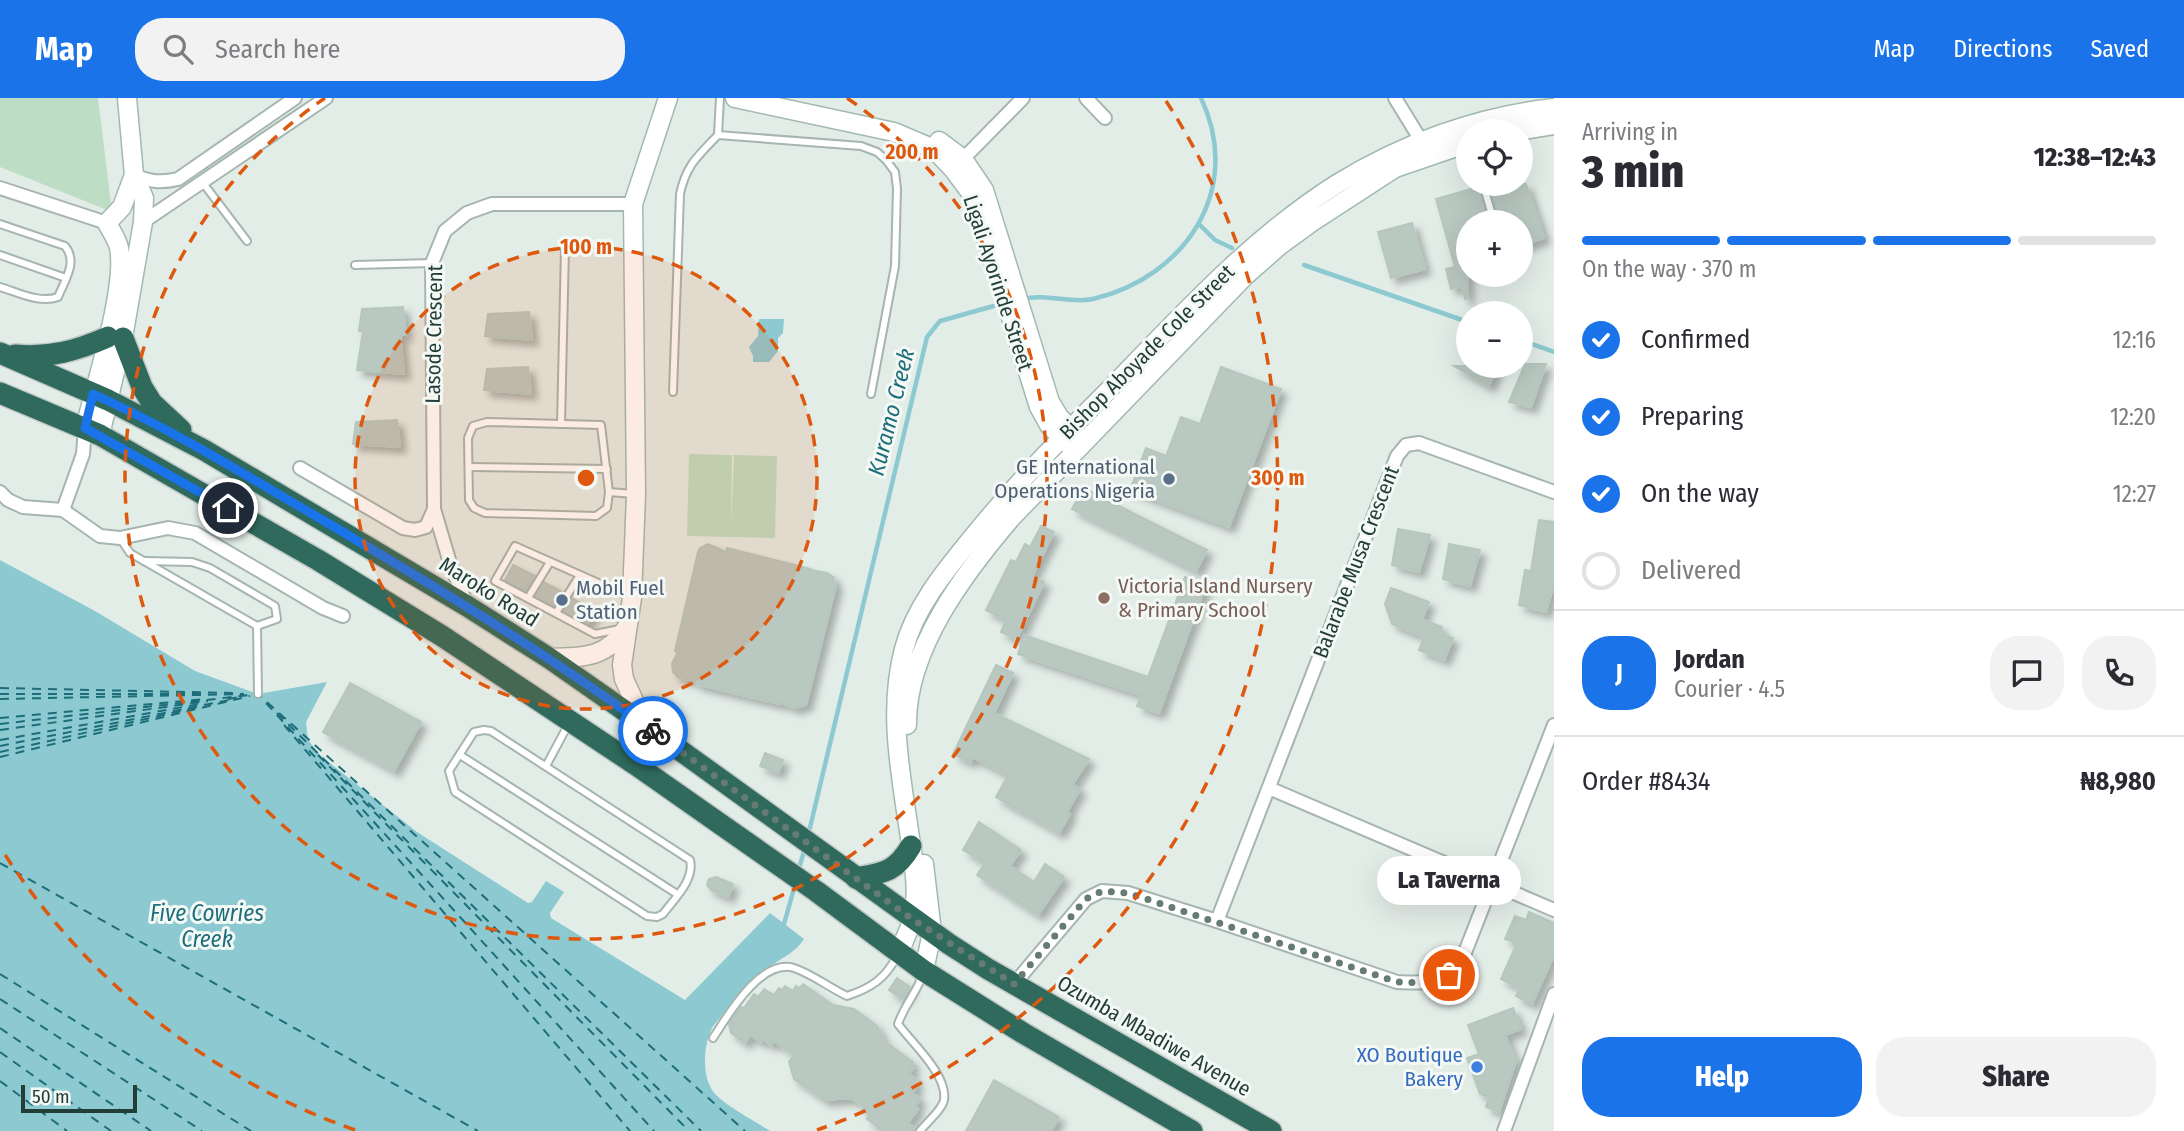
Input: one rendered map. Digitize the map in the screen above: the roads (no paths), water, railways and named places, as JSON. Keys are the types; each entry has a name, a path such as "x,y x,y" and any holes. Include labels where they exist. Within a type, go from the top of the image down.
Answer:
{"highway":[{"path":"0,353 58,355 115,337 152,403 204,450"},
{"name":"Maroko Road","path":"0,353 101,397 204,450 467,606 549,658 839,865"},
{"path":"0,393 92,432 318,560 442,636 741,838 924,971 1182,1129"},
{"path":"856,878 891,870 903,860 911,846"},
{"name":"Ozumba Mbadiwe Avenue","path":"839,865 912,919 1014,984 1271,1131"}],"street":[{"path":"63,510 92,432 143,222 144,198 134,175 127,98"},
{"path":"134,175 150,182 178,179 295,98"},
{"path":"143,222 326,98"},
{"path":"645,725 624,679 622,665 632,598 636,494 633,204 668,98"},
{"name":"Ligali Ayorinde Street","path":"735,98 894,132 934,149 958,164"},
{"name":"Ligali Ayorinde Street","path":"790,98 901,124 941,142 958,164 973,196 1050,402 1066,434 1080,447"},
{"path":"958,164 1023,98"},
{"path":"1086,98 1105,118"},
{"path":"1395,98 1422,142"},
{"name":"Bishop Aboyade Cole Street","path":"899,953 912,919 915,900 911,846 896,738 897,681 905,646 920,609 951,563 1003,501 1066,434 1231,266 1283,224 1337,184 1399,150 1469,125 1554,108"},
{"path":"1533,128 1554,125"},
{"name":"Bishop Aboyade Cole Street","path":"924,971 932,932 907,737 909,698 929,637 957,588 982,552 1012,517 1246,275 1279,246 1348,197 1395,168 1456,148"},
{"path":"107,223 122,207 134,175"},
{"path":"0,188 107,223 119,249 115,337"},
{"name":"Lasode Crescent","path":"467,606 450,563 434,509 432,263 445,231 467,213 492,204 633,204"},
{"name":"Balarabe Musa Crescent","path":"1217,921 1397,456 1406,445 1419,443 1554,492"},
{"path":"300,468 403,528 415,530 426,527 434,509"},
{"path":"0,492 8,500 23,507 63,510 100,536 120,538 168,528 195,533 323,608 343,616"},
{"path":"549,658 572,657 604,650 613,646 627,627"},
{"path":"1014,984 1086,899 1102,891 1128,893 1397,982 1427,983 1449,975 1462,960 1554,725"},
{"path":"1269,788 1554,910"},
{"path":"1504,1131 1554,994"}],"lane":[{"path":"673,392 680,194 690,164 718,135 720,98"},
{"path":"718,135 861,146 877,152 895,172 895,265 871,394"},
{"path":"202,181 247,241"},
{"path":"0,224 65,246 72,260 58,297 38,299 0,287"},
{"path":"562,424 565,248"},
{"path":"0,255 66,278"},
{"path":"355,265 432,263"},
{"path":"487,422 562,424 601,425 609,492 607,508 596,516 485,513 474,509 469,500 468,438 473,426 487,422"},
{"path":"469,467 607,469"},
{"path":"609,492 636,494"},
{"path":"120,538 130,553 143,561 257,626 277,619 275,606 210,568 192,562 143,561"},
{"path":"627,627 595,634 495,580 515,547 632,598"},
{"path":"528,598 550,562"},
{"path":"556,613 580,575"},
{"path":"257,626 258,694"},
{"path":"546,766 571,721"},
{"path":"491,731 546,766 690,860 692,869 689,877 663,914 657,917 647,916 455,792 449,771 474,732 491,731"},
{"path":"460,755 677,894"},
{"path":"713,1038 736,1002 766,973 792,967 847,996 866,990 881,979 899,953"},
{"path":"920,1131 944,1102 944,1085 898,1024 905,1006 917,991 924,971"}],"water":[{"path":"759,319 784,319 783,333 778,338 778,351 769,362 753,362 749,347 758,336"},
{"name":"Five Cowries Creek","path":"0,560 95,611 195,671 258,694 327,682 306,722 308,740 321,756 417,832 528,903 532,902 546,881 564,892 550,913 551,918 685,1000 770,913 804,939 792,952 762,973 715,1023 709,1035 705,1062 708,1080 716,1095 770,1131 0,1131"}],"waterway":[{"name":"Kuramo Creek","path":"1023,299 1093,299 1126,288 1155,271 1179,250 1198,224 1210,196 1215,165 1213,132 1201,98"},
{"path":"1200,225 1215,240 1232,248"},
{"path":"1304,265 1456,318"},
{"name":"Kuramo Creek","path":"808,836 927,337 940,321 1001,304"},
{"path":"1533,344 1554,352"},
{"name":"Kuramo Creek","path":"799,869 805,847"},
{"name":"Kuramo Creek","path":"784,924 795,885"}],"place":[{"name":"GE International Operations Nigeria","path":"1169,479"},
{"name":"Victoria Island Nursery & Primary School","path":"1104,598"},
{"name":"Mobil Fuel Station","path":"562,600"},
{"name":"La Taverna","path":"1449,975"},
{"name":"XO Boutique Bakery","path":"1477,1067"}]}
